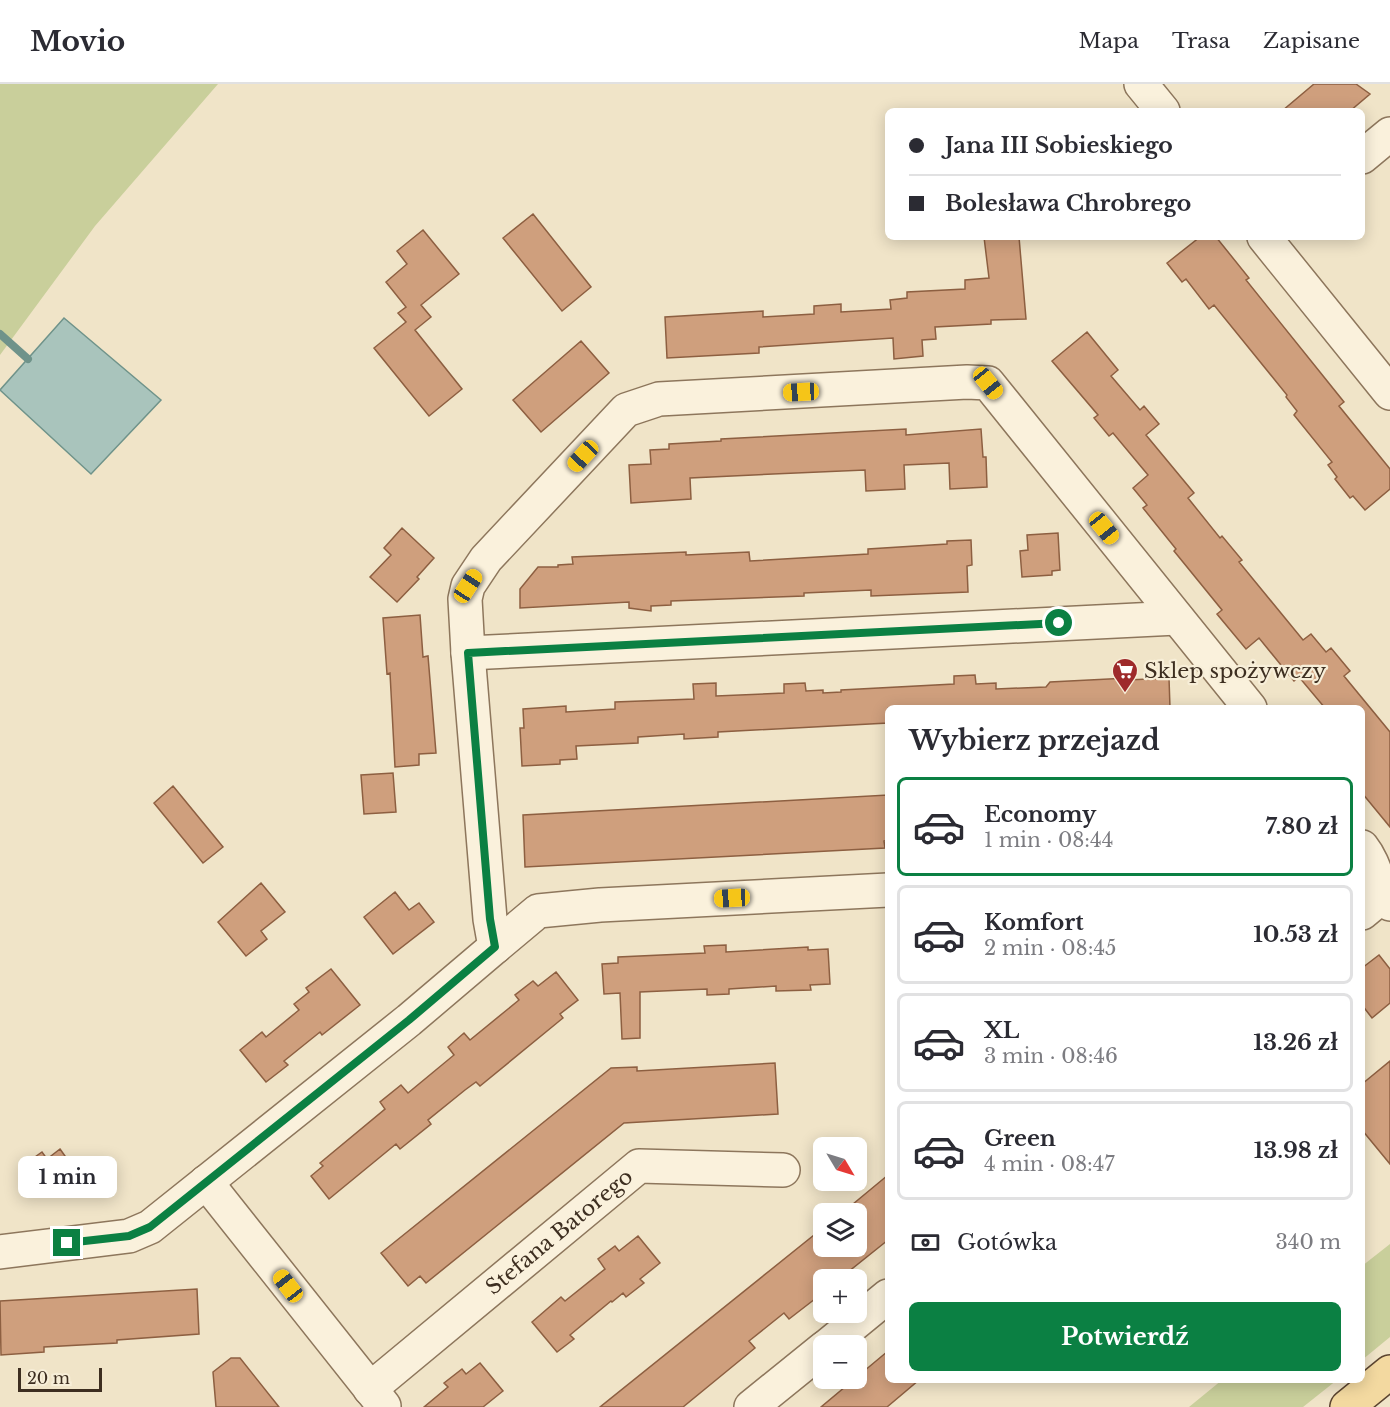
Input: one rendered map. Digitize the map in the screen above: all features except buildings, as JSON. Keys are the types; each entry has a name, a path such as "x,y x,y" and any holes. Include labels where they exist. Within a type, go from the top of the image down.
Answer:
{"main road":[{"path":"1347,1407 1390,1372"}],"street":[{"path":"1142,84 1161,108"},
{"path":"1365,155 1390,134"},
{"path":"1266,240 1390,393"},
{"path":"495,947 490,919 468,653 465,599 468,586 486,559 626,410 659,399 967,382 988,383 1248,705"},
{"path":"468,653 1177,618"},
{"path":"1365,852 1375,867 1381,900"},
{"path":"0,1252 129,1236 150,1227 409,1020 538,911 600,905 885,890"},
{"name":"Stefana Batorego","path":"378,1398 639,1166 783,1170"},
{"path":"206,1182 378,1398"},
{"path":"840,1335 885,1298"},
{"path":"751,1407 813,1357"}],"green space":[{"path":"0,84 218,84 95,226 0,355"},
{"path":"1390,1244 1390,1337 1365,1358 1365,1264"},
{"path":"1218,1383 1333,1383 1303,1407 1189,1407"}],"water":[{"path":"64,318 161,400 91,474 0,390"}],"waterway":[{"path":"0,334 28,359"}],"place":[{"name":"Sklep spożywczy","path":"1125,694"}],"route":[{"path":"67,1243 129,1236 150,1227 409,1020 495,947 490,919 468,653 1059,623"}]}
